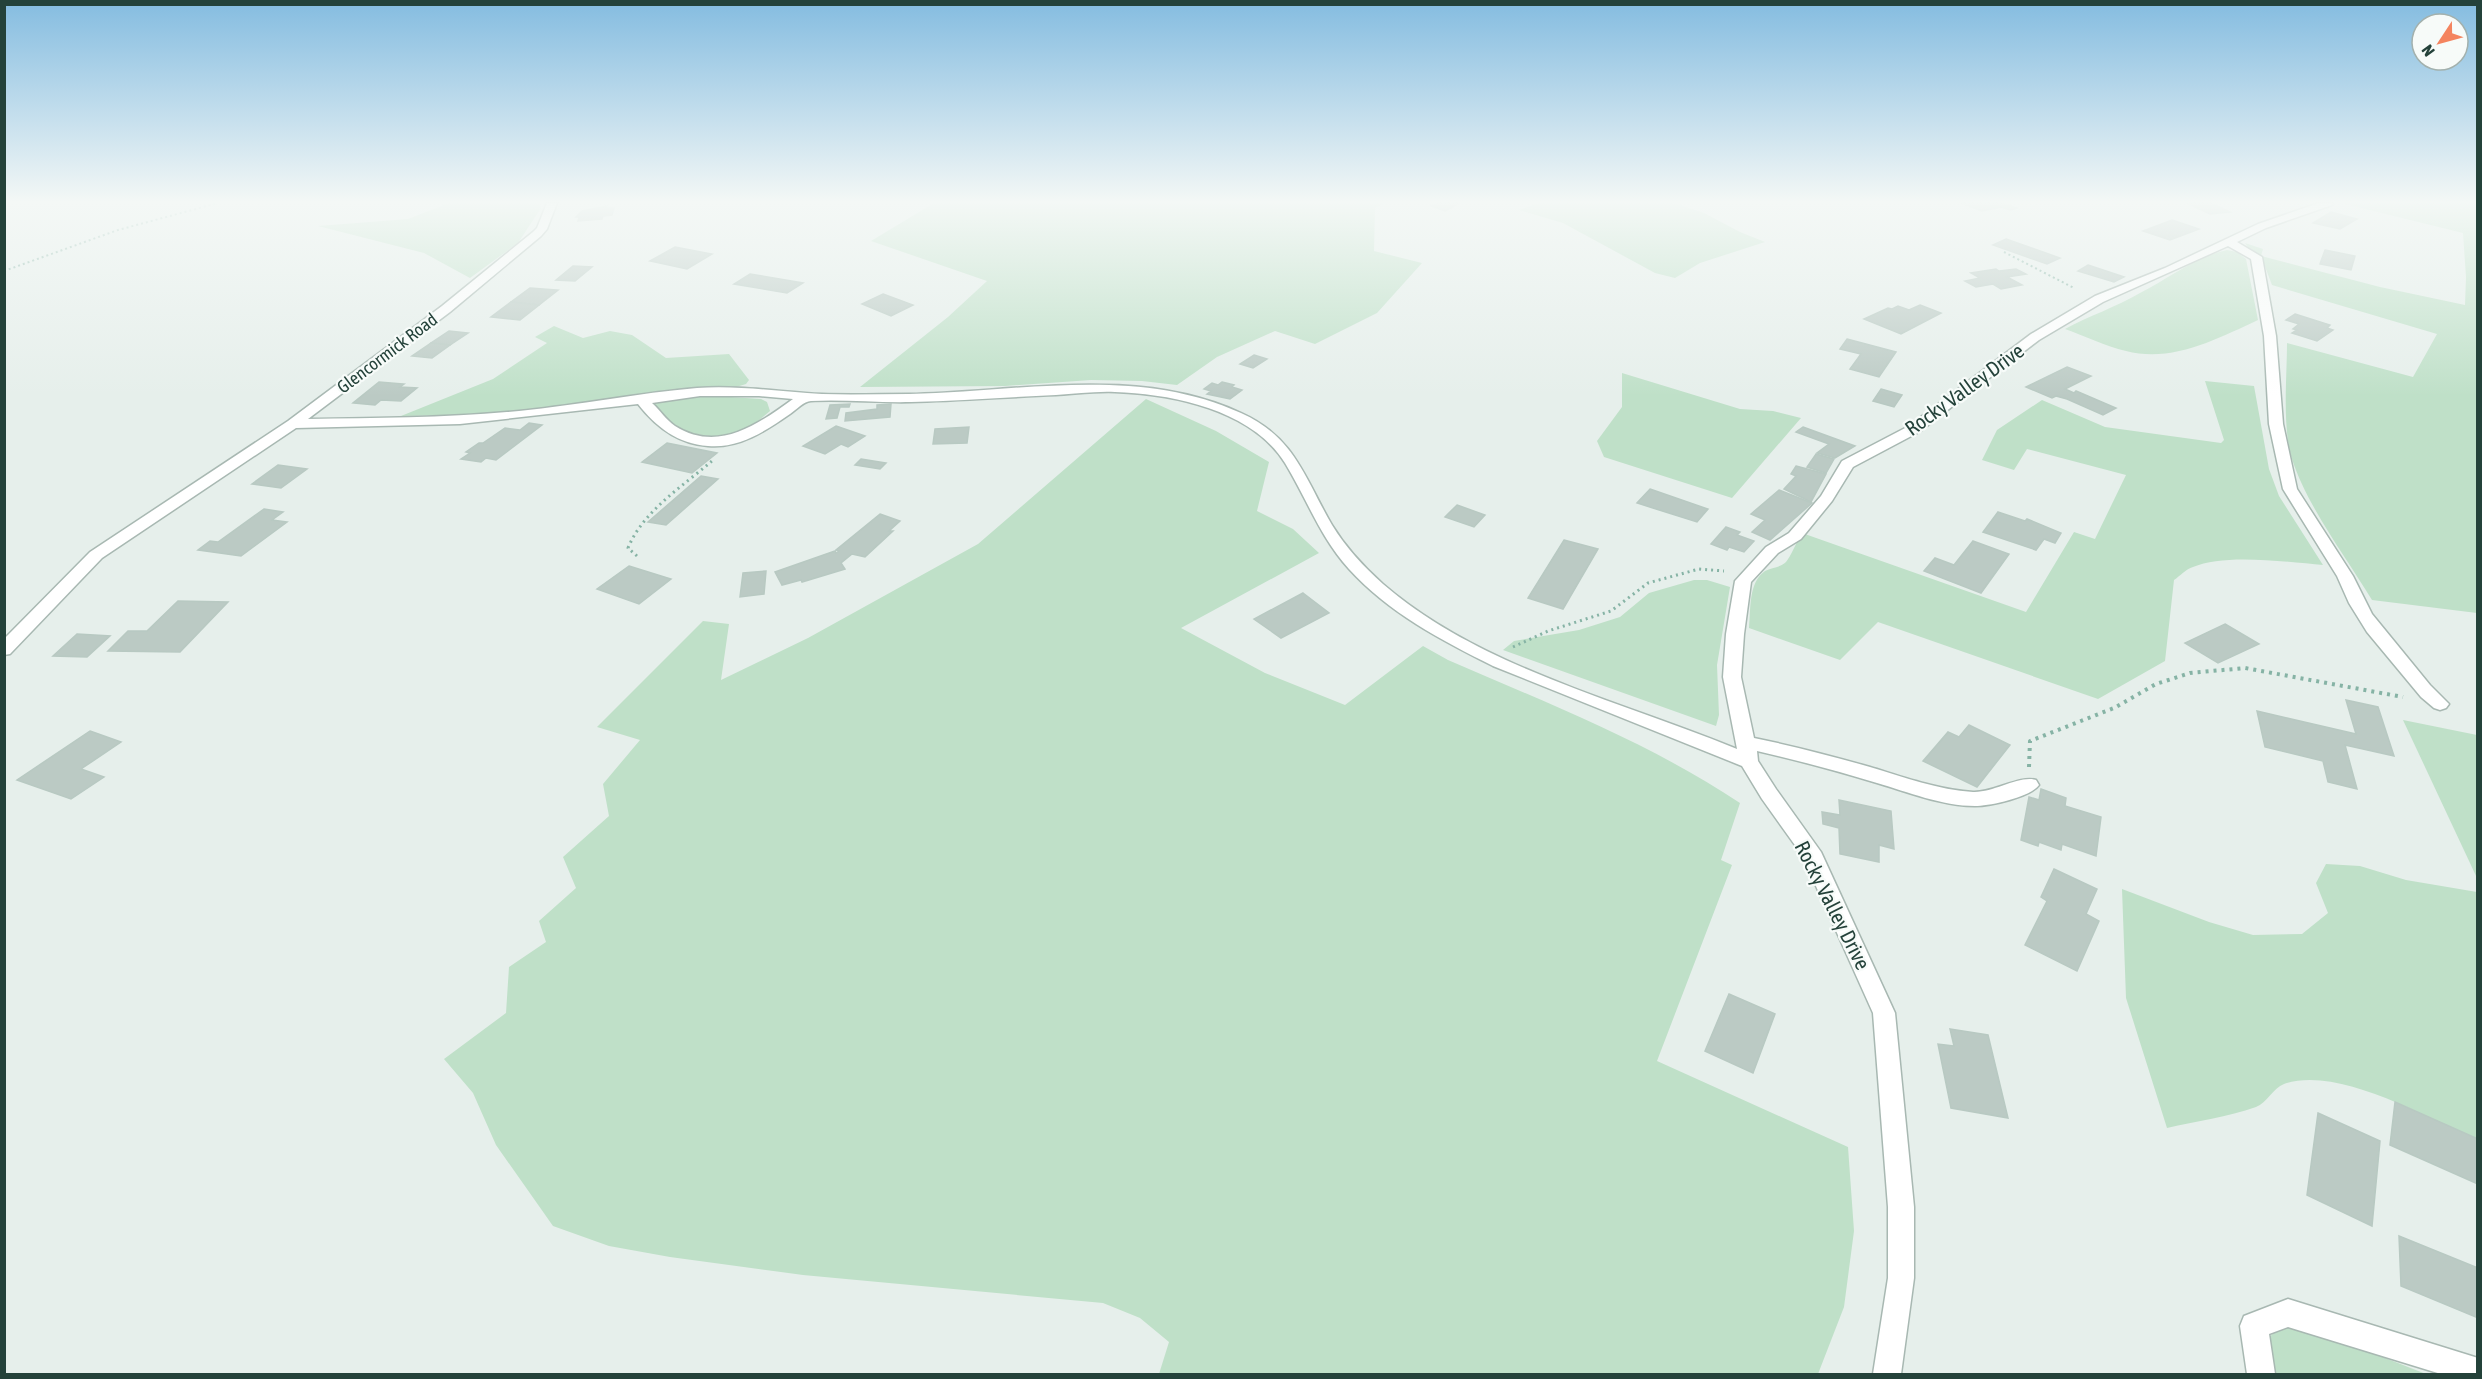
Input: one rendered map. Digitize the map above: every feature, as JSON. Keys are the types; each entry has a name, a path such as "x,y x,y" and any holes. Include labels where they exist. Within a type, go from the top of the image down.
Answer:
{"street":[{"name":"Glencormick Road","path":"4,650 44,611 76,572 96,555 293,424 446,309 496,267"},
{"name":"Rocky Valley Drive","path":"1887,1374 1901,1278 1901,1207 1884,1013 1811,852 1769,794 1746,751 1732,677 1743,581 1772,550 1795,536 1827,498 1846,464 1914,429 2063,318 2099,299 2174,267"},
{"path":"2258,267 2270,336 2276,424 2290,489 2345,576 2350,592 2379,638 2412,675 2424,693 2440,704"},
{"path":"293,424 460,420 519,416 700,392 923,397 1113,388 1143,389 1212,406 1245,420 1274,439 1292,461 1320,519 1345,555 1383,591 1418,618 1476,653 1500,664 1688,735 1746,751 1820,759 1932,792 1974,799 1999,796 2029,785"},
{"path":"645,398 645,404 671,430 688,437 723,444 737,440 763,426 806,396"},
{"path":"2261,1374 2254,1326 2288,1313 2478,1372"}],"path":[{"path":"2034,267 2074,288"},
{"path":"637,556 628,548 630,540 642,524 717,457 724,450 723,444"},
{"path":"1500,664 1508,651 1517,644 1548,631 1611,611 1648,583 1699,569 1749,573"},
{"path":"2029,785 2030,741 2076,720 2114,708 2156,684 2190,673 2246,668 2440,704"}],"green space":[{"path":"450,267 485,267 470,278"},
{"path":"947,267 1418,267 1377,313 1315,344 1275,331 1217,357 1177,385 1142,381 1091,380 1005,386 860,387 948,317 987,281"},
{"path":"1645,267 1693,267 1675,278 1655,273"},
{"path":"2185,267 2248,267 2258,320 2194,347 2160,354 2126,351 2065,329 2131,298"},
{"path":"2265,267 2305,267 2380,287 2465,305 2465,267 2477,267 2477,613 2372,600 2307,495 2289,446 2286,417 2287,343 2413,377 2437,334 2272,285"},
{"path":"554,326 583,338 610,331 632,335 666,358 729,354 749,380 746,384 736,387 648,393 521,411 401,416 493,379 547,343 535,337"},
{"path":"1622,373 1740,409 1773,411 1801,418 1732,498 1604,457 1597,441 1622,407"},
{"path":"2205,381 2254,386 2269,469 2279,496 2323,565 2239,559 2221,560 2188,569 2174,580 2165,661 2098,699 1878,622 1840,660 1749,628 1751,597 1756,582 1765,571 1786,562 1802,533 2026,612 2074,532 2095,539 2126,475 2027,449 2014,470 1982,460 1997,430 2042,400 2105,427 2221,443 2224,440"},
{"path":"716,396 761,399 767,402 770,411 746,431 721,438 690,433 675,427 647,403 684,397"},
{"path":"1146,399 1216,431 1269,462 1257,511 1293,529 1319,553 1181,628 1265,673 1345,705 1423,646 1448,660 1560,708 1634,743 1706,781 1740,803 1721,860 1732,865 1657,1061 1848,1147 1854,1231 1844,1307 1818,1374 1159,1374 1169,1342 1140,1318 1103,1303 803,1275 670,1257 609,1246 553,1226 496,1145 473,1093 444,1059 506,1013 509,967 546,942 539,921 576,888 563,857 609,816 603,784 640,740 597,727 703,621 729,624 721,680 808,638 978,544"},
{"path":"1694,580 1707,580 1730,587 1717,665 1719,715 1716,726 1503,650 1514,641 1579,630 1620,617 1649,593"},
{"path":"2403,720 2477,735 2477,878"},
{"path":"2326,864 2360,866 2406,880 2477,892 2477,1140 2382,1097 2330,1082 2306,1080 2280,1086 2256,1107 2167,1128 2126,998 2122,889 2209,922 2253,935 2302,934 2328,913 2316,883"},
{"path":"2284,1324 2316,1331 2426,1374 2270,1374 2267,1339"}],"building":[{"path":"571,267 592,267 575,281 556,280"},
{"path":"2084,267 2095,267 2124,277 2114,282 2078,271"},
{"path":"1996,269 1999,271 2016,269 2026,274 2007,277 2022,285 2001,289 1993,284 1976,287 1965,281 1980,278 1971,273"},
{"path":"750,274 803,283 787,293 734,284"},
{"path":"530,288 558,290 539,305 511,302"},
{"path":"883,294 913,305 891,316 862,304"},
{"path":"511,302 539,305 520,320 491,317"},
{"path":"1920,305 1941,313 1901,334 1864,319 1888,308 1898,306 1909,310"},
{"path":"2295,314 2330,325 2327,328 2333,330 2317,341 2292,333 2297,330 2293,329 2299,324 2286,320"},
{"path":"449,331 468,333 450,345 431,343"},
{"path":"1847,339 1896,352 1879,377 1850,369 1861,354 1840,349"},
{"path":"431,343 450,345 432,358 412,356"},
{"path":"1254,355 1267,359 1253,368 1240,364"},
{"path":"2067,367 2091,376 2065,389 2074,393 2076,391 2116,408 2103,415 2067,399 2056,396 2052,398 2026,387"},
{"path":"379,382 404,384 400,387 417,388 401,401 381,400 375,405 353,403"},
{"path":"1222,382 1242,390 1230,399 1207,394 1211,391 1204,389 1212,383 1218,385"},
{"path":"1881,389 1902,395 1894,407 1873,401"},
{"path":"850,404 849,407 840,407 837,418 826,419 830,405"},
{"path":"891,404 890,417 845,421 846,413 877,409 877,405"},
{"path":"529,423 542,425 496,460 486,458 481,462 461,459 470,453 466,452 505,428 520,430"},
{"path":"836,426 865,436 848,447 841,444 825,454 803,446"},
{"path":"969,427 967,443 933,444 935,429"},
{"path":"1803,427 1855,446 1835,458 1817,453 1829,444 1796,432"},
{"path":"667,443 717,453 692,473 642,462"},
{"path":"1816,454 1834,459 1826,473 1807,467"},
{"path":"861,459 886,463 880,469 855,465"},
{"path":"278,465 307,469 281,488 252,484"},
{"path":"1796,466 1826,474 1811,502 1784,489 1796,476 1791,474"},
{"path":"701,476 718,479 666,525 648,522"},
{"path":"1650,489 1708,509 1697,522 1637,503"},
{"path":"1779,490 1812,503 1770,540 1752,532 1765,520 1751,514"},
{"path":"1457,505 1485,515 1474,527 1445,517"},
{"path":"264,509 283,512 272,520 287,522 241,556 198,550 210,541 218,542"},
{"path":"1998,512 2025,521 2027,519 2061,533 2055,543 2044,539 2036,550 1983,532"},
{"path":"880,514 900,521 889,531 893,531 865,557 852,554 841,563 845,569 802,582 801,580 782,585 775,572 835,551 836,553 839,551 836,550"},
{"path":"1726,527 1740,532 1737,535 1754,541 1744,552 1729,547 1727,550 1711,544"},
{"path":"1564,540 1598,549 1563,609 1528,598"},
{"path":"1973,541 2009,554 1981,593 1924,571 1935,558 1954,565"},
{"path":"629,566 671,579 639,604 597,589"},
{"path":"766,571 764,594 740,597 743,573"},
{"path":"1303,593 1329,613 1281,638 1254,619"},
{"path":"178,601 228,602 180,652 108,651 128,631 147,631"},
{"path":"2225,624 2259,644 2218,663 2185,643"},
{"path":"77,634 110,636 87,657 53,656"},
{"path":"2346,700 2378,707 2394,756 2345,745 2357,789 2328,782 2323,761 2265,747 2257,711 2356,734"},
{"path":"1969,725 2010,745 1977,787 1923,761 1948,732 1959,737"},
{"path":"90,731 121,742 81,769 104,777 71,799 17,780"},
{"path":"2041,789 2066,798 2065,806 2101,817 2096,856 2062,844 2061,850 2039,842 2038,846 2021,840 2029,797 2039,800"},
{"path":"1839,800 1891,811 1894,849 1879,845 1879,862 1840,854 1839,828 1823,824 1822,812 1840,815"},
{"path":"2054,869 2097,889 2086,914 2099,921 2077,971 2025,945 2047,901 2041,897"},
{"path":"1729,994 1775,1014 1753,1073 1705,1051"},
{"path":"1950,1029 1988,1035 2008,1118 1951,1108 1938,1044 1954,1046"},
{"path":"2395,1102 2478,1139 2478,1184 2390,1145"},
{"path":"2318,1113 2380,1141 2372,1226 2307,1195"},
{"path":"2399,1236 2478,1268 2478,1318 2401,1286"}]}
